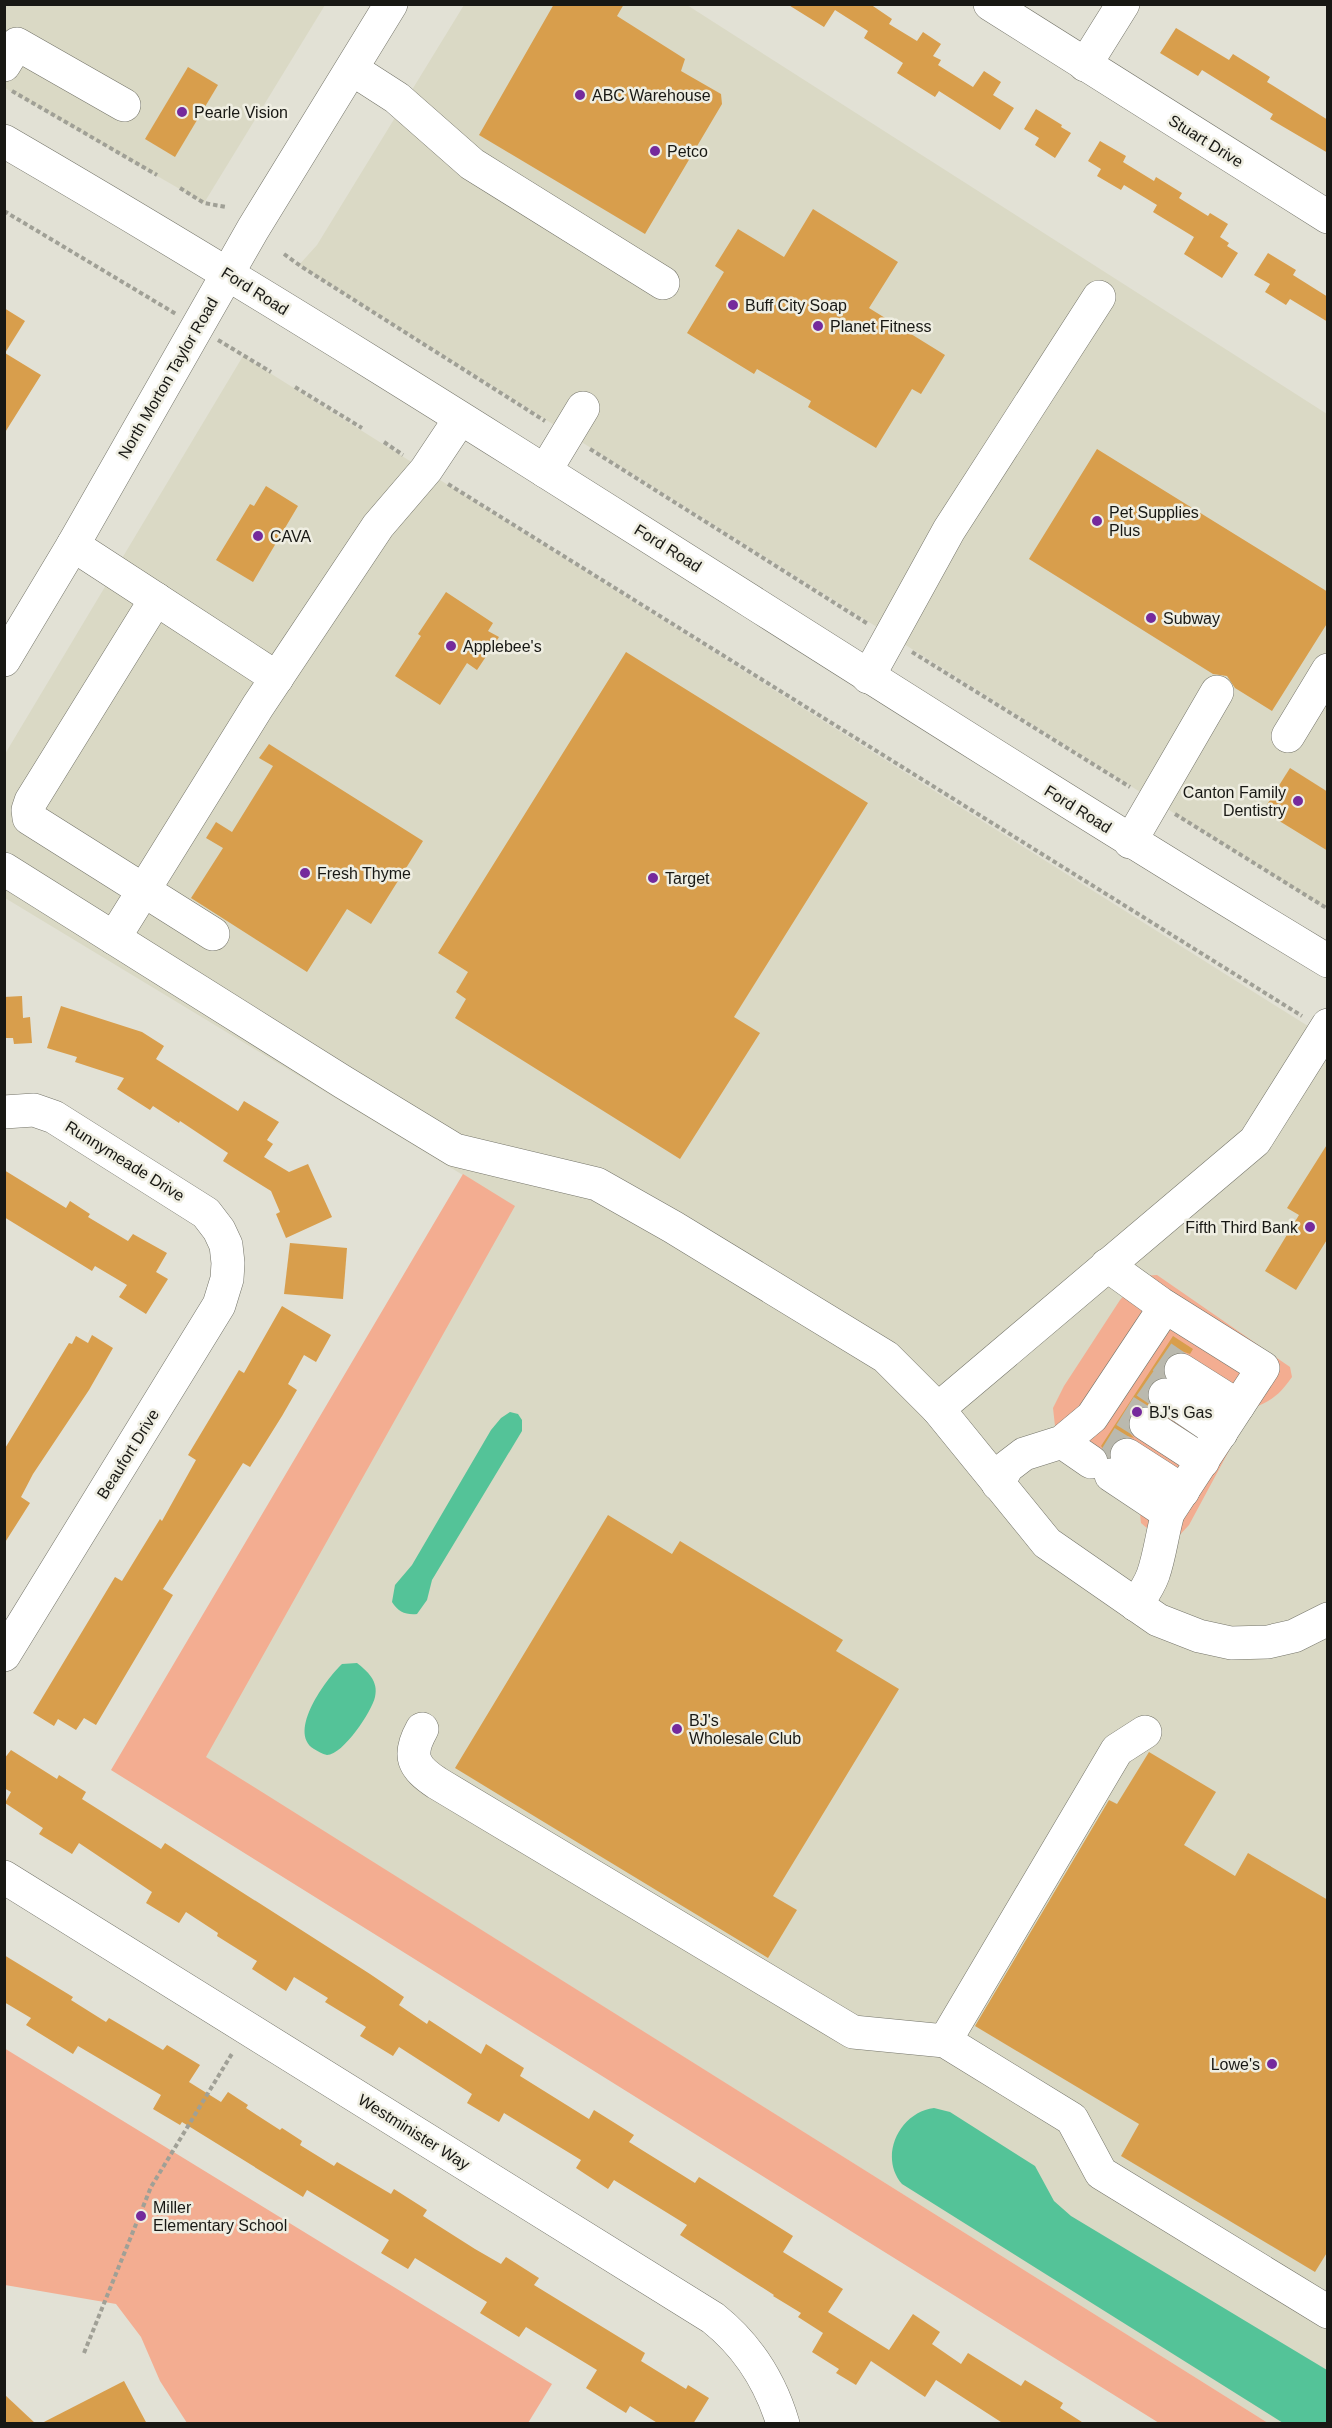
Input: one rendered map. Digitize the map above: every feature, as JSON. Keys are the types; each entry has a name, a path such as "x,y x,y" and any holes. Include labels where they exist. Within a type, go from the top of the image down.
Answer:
{"street":[{"name":"Stuart Drive","path":"990,4 1328,217"},
{"path":"1085,65 1124,4"},
{"name":"North Morton Taylor Road","path":"4,660 73,545 227,274 352,69 385,6"},
{"path":"4,65 17,44 124,105"},
{"path":"352,69 397,98 472,164 663,283"},
{"name":"Ford Road","path":"4,141 227,274 716,577 868,677 1130,842 1328,961"},
{"path":"868,677 949,530 1099,297"},
{"path":"114,938 277,678 378,526 426,470 460,419"},
{"path":"545,471 575,422"},
{"path":"73,545 277,678"},
{"path":"156,599 28,810 29,818 213,934"},
{"path":"1288,736 1328,670"},
{"path":"1130,842 1217,692"},
{"path":"4,869 455,1150 597,1184 673,1227 886,1357 938,1409 1047,1543 1158,1620 1199,1636 1232,1643 1268,1642 1294,1636 1328,1619"},
{"path":"938,1409 1255,1141 1326,1027"},
{"name":"Runnymeade Drive","path":"4,1112 34,1110 54,1117 206,1213 219,1230 226,1245"},
{"name":"Beaufort Drive","path":"4,1655 219,1305 227,1280 226,1245"},
{"path":"1107,1265 1165,1307 1263,1368 1176,1502 1161,1534 1159,1555 1152,1577 1136,1605"},
{"path":"1097,1450 1153,1369 1165,1307"},
{"path":"1153,1369 1230,1419"},
{"path":"1125,1411 1203,1461"},
{"path":"998,1484 1007,1467 1024,1454 1097,1450 1176,1502"},
{"path":"422,1729 413,1744 413,1759 422,1773 854,2032 945,2041 1072,2119 1101,2173 1328,2312"},
{"path":"945,2041 1117,1750 1145,1732"},
{"name":"Westminister Way","path":"4,1877 712,2318 743,2346 763,2373 778,2405 783,2424"}],"path":[{"path":"4,87 157,175"},
{"path":"180,188 204,203 226,207"},
{"path":"4,211 271,372"},
{"path":"284,254 302,267 575,422 890,638 1328,909"},
{"path":"295,387 362,428"},
{"path":"384,442 412,461"},
{"path":"440,479 1326,1027"},
{"path":"84,2353 151,2187 233,2052"}],"shaded area":[{"path":"5,5 325,5 204,203 5,88"},
{"path":"464,5 687,5 1327,414 1327,909 299,265 317,245"},
{"path":"243,356 1327,1038 1327,2423 1268,2423 205,1757 514,1206 5,898 5,754"},
{"path":"463,1174 515,1206 206,1757 1268,2423 1159,2423 111,1770"},
{"path":"1157,1275 1290,1367 1292,1377 1275,1397 1252,1408 1189,1525 1175,1540 1162,1541 1141,1523 1140,1514 1055,1426 1053,1408 1064,1386 1120,1300 1141,1276"},
{"path":"510,1412 518,1414 522,1420 522,1431 432,1580 427,1600 417,1614 403,1612 392,1602 395,1585 412,1565 491,1430 501,1418"},
{"path":"357,1663 374,1681 376,1691 373,1704 363,1722 341,1748 334,1753 323,1754 307,1741 305,1731 307,1719 319,1693 335,1671 342,1664"},
{"name":"Miller Elementary School","path":"4,2048 552,2384 528,2423 187,2423 160,2381 141,2337 116,2304 5,2285"},
{"path":"934,2108 950,2112 1035,2166 1054,2201 1071,2216 1327,2370 1327,2423 1283,2423 902,2184 895,2173 892,2161 896,2137 911,2118 922,2111"}],"building":[{"path":"554,4 624,4 617,16 685,59 681,71 721,94 722,104 645,234 479,135"},
{"path":"787,4 870,4 892,19 889,24 917,41 923,32 941,44 933,56 941,60 938,65 973,87 984,71 1001,82 993,95 1014,108 1000,130 939,91 935,97 897,73 903,63 864,38 868,31 835,10 824,27"},
{"path":"1176,28 1229,60 1233,54 1270,77 1267,82 1328,120 1328,153 1270,119 1273,114 1202,70 1198,76 1160,53"},
{"name":"Pearle Vision","path":"188,67 218,85 175,157 145,139"},
{"path":"1036,109 1071,133 1055,158 1035,145 1039,138 1024,129"},
{"path":"1100,141 1126,156 1123,162 1154,181 1156,177 1182,193 1179,198 1208,216 1210,213 1228,224 1220,237 1229,243 1227,246 1238,253 1222,278 1184,254 1194,237 1153,212 1157,205 1124,185 1121,190 1097,176 1101,169 1088,161"},
{"path":"813,209 898,262 869,308 945,355 921,394 912,389 876,448 808,407 811,401 757,369 754,374 687,333 724,272 715,266 738,229 784,257"},
{"path":"1268,253 1296,270 1293,275 1328,297 1328,322 1290,299 1286,305 1265,292 1270,284 1254,275"},
{"path":"4,308 25,321 5,353 41,375 4,434"},
{"path":"1097,449 1328,592 1328,622 1272,711 1235,688 1227,676 1213,674 1029,559"},
{"name":"CAVA","path":"266,486 298,506 253,582 216,560 250,504 254,506"},
{"path":"446,592 493,623 488,631 499,637 477,670 467,663 440,705 395,676 421,636 418,634"},
{"name":"Target","path":"626,652 868,803 734,1017 760,1033 680,1159 455,1018 466,999 456,992 468,972 438,953"},
{"name":"Fresh Thyme","path":"269,744 423,841 371,924 347,909 307,972 191,898 223,848 206,838 216,822 232,832 273,766 259,758"},
{"name":"Canton Family Dentistry","path":"1290,768 1328,792 1328,851 1263,811"},
{"path":"22,996 23,1018 30,1017 32,1043 14,1044 13,1038 4,1038 4,997"},
{"path":"61,1006 142,1032 164,1046 156,1059 238,1111 244,1101 279,1122 267,1140 273,1144 264,1157 289,1172 308,1164 332,1217 286,1238 276,1214 280,1212 271,1191 223,1161 228,1153 180,1121 179,1123 153,1106 150,1110 117,1089 124,1078 75,1062 77,1057 47,1048"},
{"name":"Fifth Third Bank","path":"1328,1143 1328,1238 1296,1290 1265,1271 1299,1215 1287,1208"},
{"path":"4,1170 66,1208 70,1201 90,1214 88,1217 128,1241 133,1234 167,1253 156,1272 168,1279 146,1314 119,1297 127,1285 95,1266 92,1271 4,1217"},
{"path":"290,1243 347,1248 343,1299 284,1294"},
{"path":"282,1306 331,1335 316,1362 304,1355 288,1384 297,1390 282,1416 250,1467 243,1463 163,1589 173,1595 96,1725 84,1718 76,1730 58,1719 54,1726 33,1713 115,1577 122,1581 160,1519 162,1521 196,1460 188,1455 239,1370 244,1373"},
{"path":"92,1335 113,1348 89,1390 33,1474 21,1497 30,1503 4,1544 4,1450 69,1343 72,1344 76,1336 88,1343"},
{"path":"1173,1336 1193,1349 1190,1354 1181,1351 1173,1353 1166,1360 1162,1369 1164,1377 1156,1378 1146,1393 1151,1406 1138,1407 1130,1414 1127,1424 1134,1438 1127,1436 1118,1439 1111,1445 1109,1457 1101,1446"},
{"name":"BJ's Wholesale Club","path":"608,1515 672,1554 680,1541 843,1640 836,1651 899,1689 773,1896 797,1910 768,1958 455,1768"},
{"path":"11,1750 57,1779 59,1775 86,1792 82,1799 161,1849 165,1843 370,1974 404,1997 399,2005 427,2024 429,2020 481,2054 486,2044 524,2068 520,2076 589,2119 594,2110 634,2135 629,2142 695,2183 699,2177 793,2236 783,2252 843,2289 828,2312 889,2350 913,2314 940,2332 932,2344 961,2364 968,2353 1021,2386 1025,2380 1063,2403 1060,2408 1085,2424 1004,2424 936,2380 925,2397 871,2361 856,2385 836,2373 839,2369 812,2352 823,2333 798,2317 801,2313 680,2235 687,2225 614,2180 608,2189 576,2168 581,2160 504,2113 499,2122 467,2103 472,2094 399,2047 393,2056 360,2036 366,2027 325,2002 328,1998 294,1977 286,1991 252,1969 257,1961 217,1936 218,1933 186,1912 179,1923 146,1903 152,1892 79,1843 72,1854 39,1834 43,1828 5,1803 11,1792 4,1788 4,1759"},
{"path":"1149,1752 1216,1792 1184,1845 1235,1876 1248,1853 1328,1900 1328,2251 1315,2272 1121,2156 1139,2124 975,2026 1109,1800 1117,1804"},
{"path":"4,1955 73,1997 71,2000 106,2022 109,2018 163,2050 167,2045 200,2065 189,2082 221,2102 228,2092 248,2105 246,2108 302,2141 300,2145 334,2166 337,2162 391,2194 394,2189 427,2210 423,2216 475,2249 501,2264 506,2257 539,2278 534,2285 645,2353 641,2361 686,2389 688,2385 709,2398 693,2424 659,2424 630,2406 626,2413 586,2388 597,2370 526,2327 519,2337 480,2313 487,2302 415,2258 408,2269 381,2253 389,2240 307,2190 303,2197 182,2122 180,2125 153,2109 161,2095 78,2046 73,2054 26,2025 31,2018 4,2002"},
{"path":"124,2381 147,2424 40,2424"},
{"path":"4,2394 36,2424 4,2424"}],"tunnel":[{"path":"1162,1357 1181,1370"},
{"path":"1146,1382 1165,1395"},
{"path":"1125,1411 1146,1424"},
{"path":"1106,1442 1127,1455"}],"place":[{"name":"ABC Warehouse","path":"580,95"},
{"name":"Pearle Vision","path":"182,112"},
{"name":"Petco","path":"655,151"},
{"name":"Buff City Soap","path":"733,305"},
{"name":"Planet Fitness","path":"818,326"},
{"name":"Pet Supplies Plus","path":"1097,521"},
{"name":"CAVA","path":"258,536"},
{"name":"Subway","path":"1151,618"},
{"name":"Applebee's","path":"451,646"},
{"name":"Canton Family Dentistry","path":"1298,801"},
{"name":"Fresh Thyme","path":"305,873"},
{"name":"Target","path":"653,878"},
{"name":"Fifth Third Bank","path":"1310,1227"},
{"name":"BJ's Gas","path":"1137,1412"},
{"name":"BJ's Wholesale Club","path":"677,1729"},
{"name":"Lowe's","path":"1272,2064"},
{"name":"Miller Elementary School","path":"141,2216"}]}
